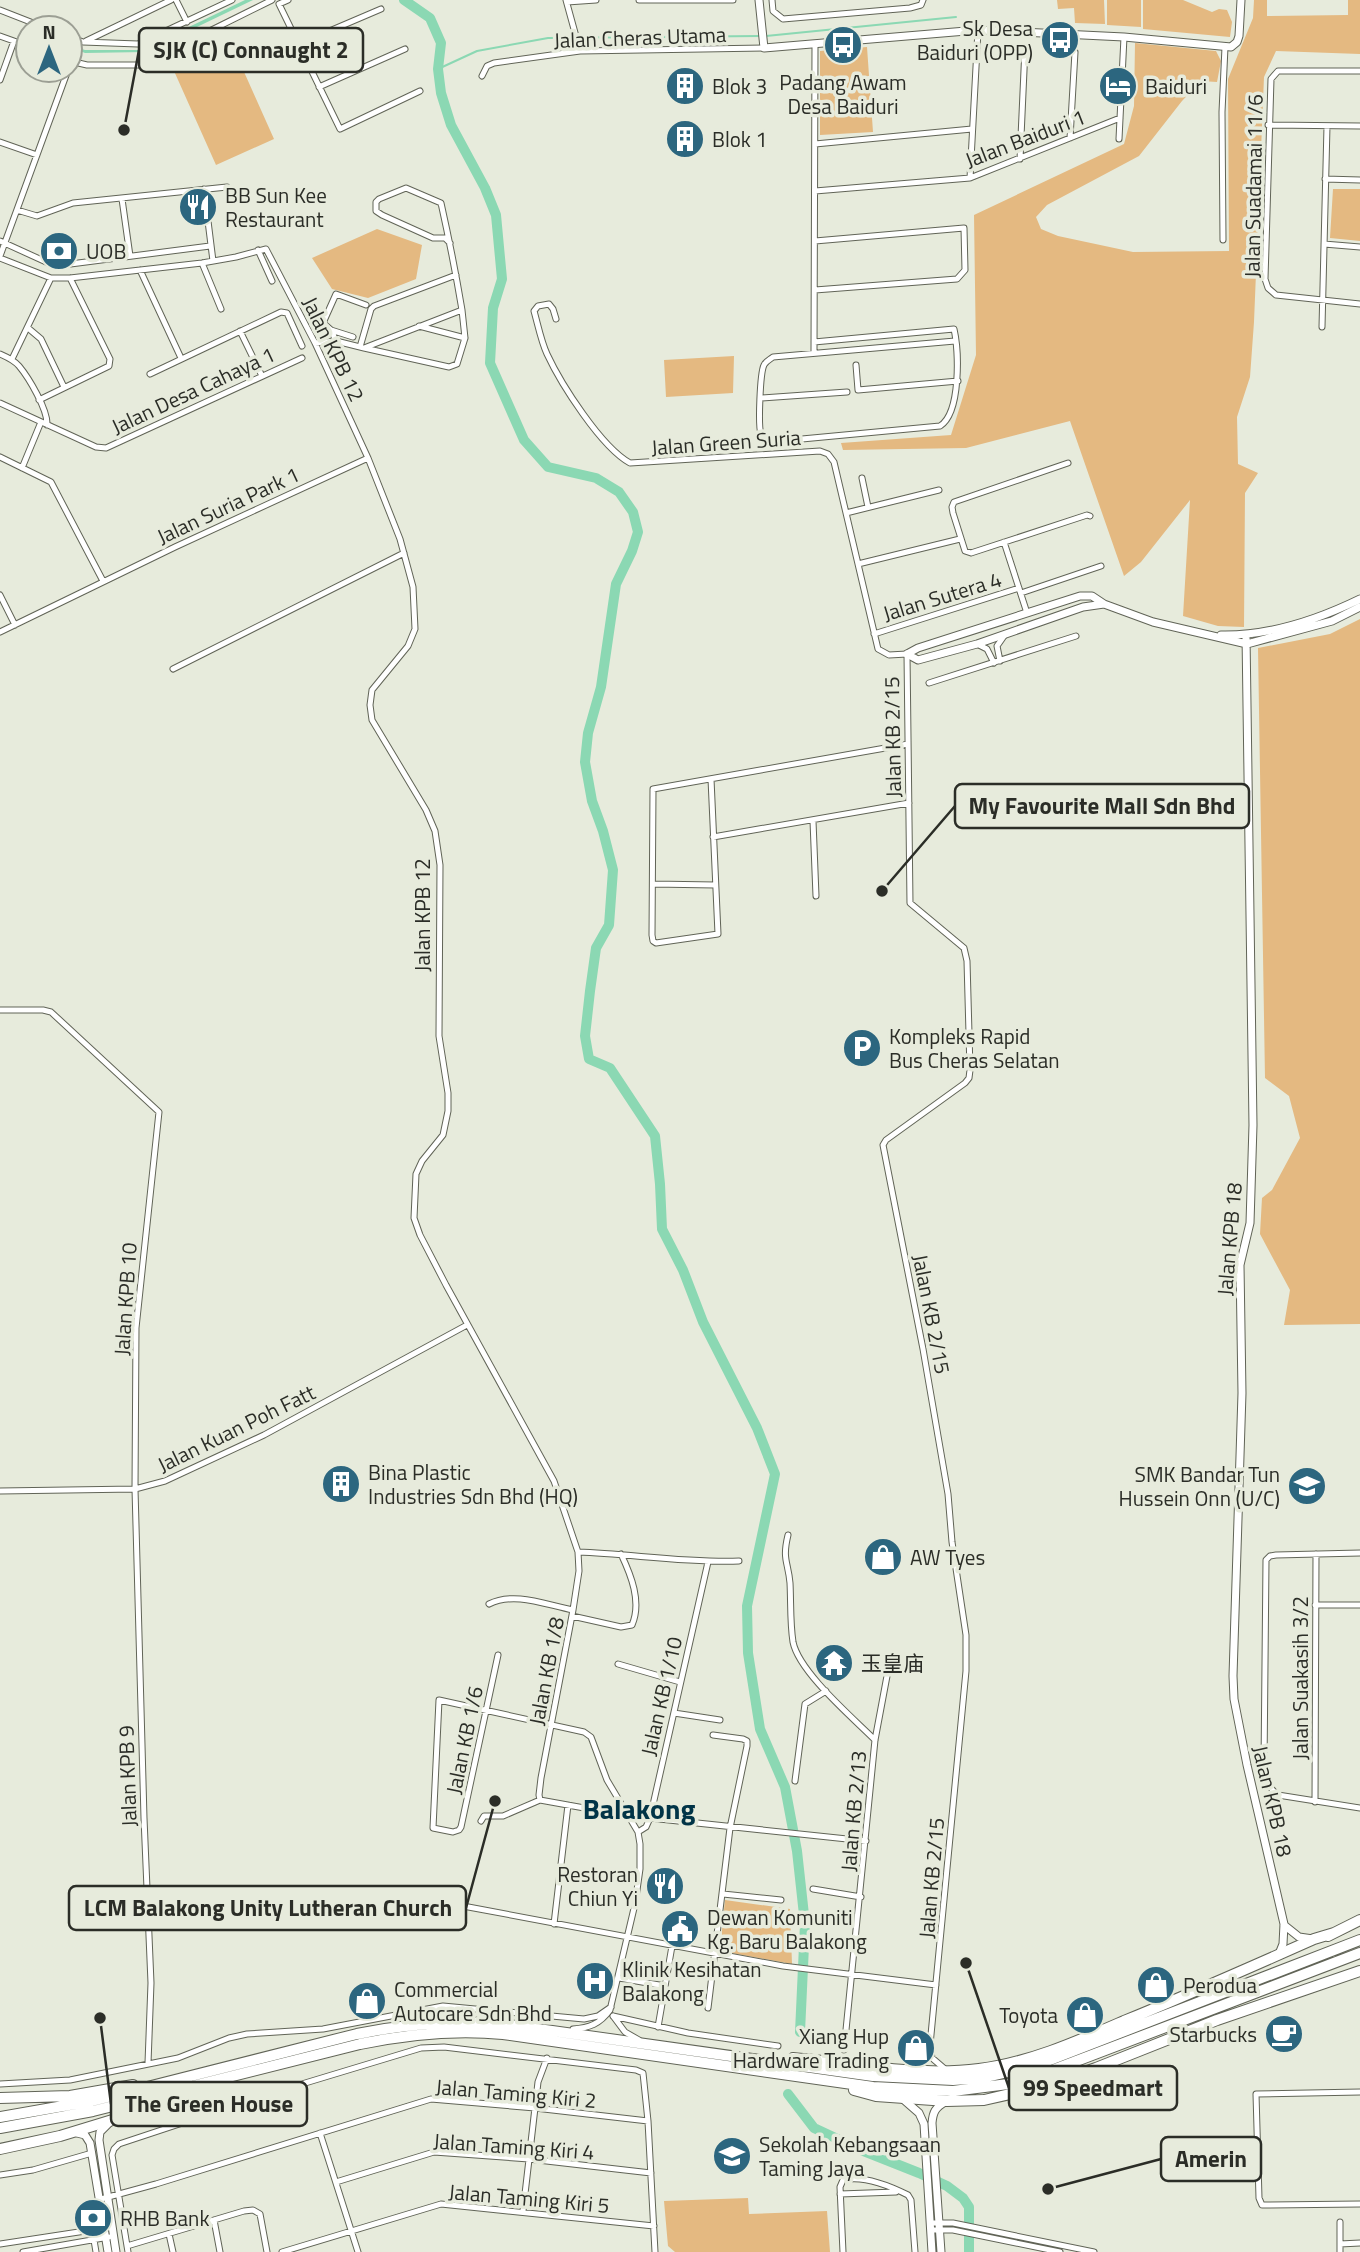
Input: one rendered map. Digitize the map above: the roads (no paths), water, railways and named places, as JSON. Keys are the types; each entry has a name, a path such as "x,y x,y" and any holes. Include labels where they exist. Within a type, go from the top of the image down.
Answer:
{"highway":[{"path":"1203,2002 1216,1990 1360,1920"},
{"path":"758,2060 793,2058 907,2070 949,2071 1004,2065 1062,2047 1314,1939 1334,1933"},
{"path":"0,2117 60,2107 143,2088 389,2027 435,2022 473,2021 549,2030 873,2077 953,2080 981,2078 1034,2066 1360,1940"},
{"path":"0,2129 67,2117 391,2037 472,2031 873,2087 953,2091 1008,2084 1037,2077 1360,1952"},
{"path":"841,2083 858,2092 876,2096 947,2101 984,2100 1041,2088 1217,2020 1360,1971"},
{"path":"0,2098 71,2096 122,2086 143,2088"},
{"path":"0,2149 60,2136 178,2101 190,2093 194,2086"}],"street":[{"path":"84,43 173,0 187,22"},
{"path":"84,65 141,65 272,0"},
{"path":"288,0 279,4 340,129 420,91"},
{"path":"580,51 566,1 596,0"},
{"path":"639,0 733,0"},
{"path":"759,0 764,48 978,30 1124,37 1225,47 1234,46 1239,36 1241,0"},
{"path":"772,0 773,10 783,19 910,8 922,3"},
{"path":"84,43 138,44 229,1"},
{"path":"299,44 381,9"},
{"path":"970,178 978,30"},
{"path":"0,36 14,41 0,80"},
{"path":"1119,139 1124,37"},
{"path":"814,353 815,45"},
{"path":"1223,240 1225,47"},
{"name":"Jalan Cheras Utama","path":"482,76 486,66 494,63 580,51 764,48"},
{"path":"1020,159 1025,48"},
{"path":"319,87 405,49"},
{"path":"1070,138 1075,52"},
{"name":"Jalan Suadamai 11/6","path":"1323,301 1276,295 1268,288 1265,279 1271,79 1278,71 1360,71"},
{"path":"63,84 17,210 2,242 0,257 51,278 71,278 202,263 258,250 272,281"},
{"name":"Jalan Baiduri 1","path":"815,191 970,178 1120,118"},
{"path":"1268,125 1360,126"},
{"path":"1322,327 1327,126"},
{"path":"815,144 972,128"},
{"path":"0,142 37,155"},
{"path":"1325,179 1360,180"},
{"path":"17,210 43,215 73,203 227,187"},
{"path":"315,344 336,341 454,367 466,338 456,275 450,243 441,203 405,188 376,202 376,211 382,215 433,237 445,238 450,243"},
{"path":"204,189 213,261"},
{"path":"122,199 130,256"},
{"path":"815,241 964,228 965,270 957,279 815,290"},
{"path":"2,242 51,265 210,247"},
{"path":"1324,244 1360,247"},
{"name":"Jalan KPB 12","path":"258,250 266,249 315,344 368,458 400,539 413,587 415,629 408,646 372,690 370,705 372,719 426,810 438,847 441,900 438,953 439,1036 448,1093 448,1111 443,1135 422,1161 416,1174 414,1218 420,1235 467,1325 554,1481 578,1552"},
{"path":"89,261 91,276"},
{"path":"202,263 221,309"},
{"path":"140,270 181,358"},
{"path":"362,347 374,306 456,275"},
{"path":"12,359 51,278"},
{"path":"39,400 109,366 110,359 71,278"},
{"path":"352,337 331,330 323,323 336,294 366,305"},
{"path":"1323,301 1360,304"},
{"name":"Jalan Green Suria","path":"556,319 554,309 549,304 538,306 534,311 546,351 582,412 601,436 630,463 820,452 828,454 834,462 850,512"},
{"path":"362,347 462,310"},
{"path":"150,374 281,312 287,313 302,346"},
{"path":"418,326 466,338"},
{"path":"28,328 41,339 64,387"},
{"path":"814,342 954,329 955,341 958,381 948,420 940,426 770,442 760,433 761,398 765,362 773,357 955,341"},
{"path":"331,330 336,341"},
{"path":"240,331 262,376"},
{"path":"0,354 18,365 47,419 22,468"},
{"name":"Jalan Desa Cahaya 1","path":"44,424 96,447 106,448 302,358"},
{"path":"856,365 858,390 958,381"},
{"path":"761,398 847,392"},
{"path":"0,403 44,424"},
{"path":"0,457 51,482 103,582"},
{"name":"Jalan Suria Park 1","path":"0,632 368,458"},
{"path":"1068,463 954,502 952,507 960,539 965,551 971,553 1090,516"},
{"path":"862,478 868,507"},
{"path":"939,490 850,512 858,564 878,649 889,654 906,654 1080,596 1092,596 1104,604 1153,622 1228,640 1247,639 1332,621 1360,607"},
{"path":"858,564 960,539"},
{"path":"1004,542 1027,613"},
{"path":"173,669 404,553"},
{"name":"Jalan Sutera 4","path":"874,634 1101,566"},
{"path":"0,595 15,625"},
{"path":"1247,639 1329,614 1360,599"},
{"path":"906,654 918,660 977,644 1083,607 1104,604"},
{"path":"997,662 997,646 1006,634"},
{"path":"929,683 1076,636"},
{"name":"Jalan KPB 18","path":"1247,639 1253,1125 1250,1223 1240,1265 1242,1393 1233,1676 1234,1699 1244,1753 1284,1924 1283,1944 1279,1955"},
{"path":"977,644 987,649 997,662"},
{"name":"Jalan KB 2/15","path":"906,654 910,903 964,948 967,961 970,1062 969,1077 965,1083 887,1140 883,1146 944,1469 966,1635 963,1698 930,2045"},
{"path":"711,779 718,934 656,943 653,941 653,789 908,744"},
{"path":"713,837 909,803"},
{"path":"813,821 816,896"},
{"path":"653,884 716,885"},
{"name":"Jalan KPB 10","path":"0,1010 43,1010 58,1017 159,1112 136,1328 135,1489"},
{"name":"Jalan Kuan Poh Fatt","path":"0,1491 135,1489 165,1481 333,1399 467,1325"},
{"name":"Jalan KPB 9","path":"135,1489 151,1983 148,2063"},
{"path":"788,1535 784,1560 789,1577 793,1643 804,1664 826,1691 875,1740"},
{"path":"578,1552 708,1562 739,1561"},
{"name":"Jalan KB 1/8","path":"539,1798 579,1571 578,1552"},
{"path":"1360,1553 1276,1555 1266,1560 1264,1767 1272,1790 1285,1797 1360,1808"},
{"path":"489,1604 499,1599 515,1598 621,1627 632,1625 635,1615 634,1586 621,1554"},
{"name":"Jalan Suakasih 3/2","path":"1315,1802 1316,1554"},
{"name":"Jalan KB 1/10","path":"638,1832 646,1827 650,1818 708,1562"},
{"path":"1315,1605 1360,1605"},
{"name":"Jalan KB 1/6","path":"486,1710 439,1700 433,1828 459,1830 499,1656"},
{"name":"Jalan KB 2/13","path":"844,2050 875,1740 890,1660"},
{"path":"618,1664 680,1682"},
{"path":"795,1781 805,1704 826,1691"},
{"path":"486,1710 584,1732 591,1737 607,1780 638,1832 639,1869 612,2011 595,2025 549,2030"},
{"path":"674,1713 720,1720"},
{"path":"708,2008 730,1828 747,1746 747,1741 743,1739 713,1735"},
{"path":"481,1821 484,1816 503,1816 539,1798 612,1813 624,1811"},
{"path":"554,1924 568,1805"},
{"path":"650,1818 866,1842"},
{"path":"813,1889 861,1897"},
{"path":"723,1894 780,1900"},
{"path":"463,1906 783,1966 936,1985"},
{"path":"1284,1924 1299,1937 1314,1939"},
{"path":"658,2027 673,1946"},
{"path":"619,1978 665,1986"},
{"path":"0,2084 70,2080 187,2055 229,2038 247,2034 323,2029 428,2008 457,2007 584,2019 612,2011 658,2027 778,2046"},
{"path":"612,2011 625,2032 648,2044"},
{"path":"930,2045 932,2058 949,2071"},
{"path":"907,2070 924,2057 930,2045"},
{"path":"267,2252 260,2214 253,2210 127,2249 112,2155 114,2149 119,2144 198,2117 421,2048 444,2047 547,2058 643,2073 655,2252"},
{"path":"523,2211 538,2082 547,2058"},
{"path":"1306,2084 1306,2092"},
{"path":"1327,2084 1327,2092"},
{"path":"1360,2092 1256,2094 1259,2198 1262,2205 1360,2204"},
{"path":"902,2098 919,2113 924,2124 941,2252"},
{"name":"Jalan Taming Kiri 2","path":"104,2198 431,2099 648,2121"},
{"path":"931,2167 933,2113 947,2101"},
{"path":"116,2252 105,2228 99,2140 100,2132 106,2125 118,2118"},
{"path":"60,2136 78,2133 85,2135 90,2143 104,2198 110,2237 108,2252"},
{"path":"320,2133 358,2252"},
{"name":"Jalan Taming Kiri 4","path":"335,2182 434,2152 529,2159 651,2173"},
{"path":"0,2175 33,2170 92,2153"},
{"path":"843,2252 840,2194 843,2180 851,2178 874,2182 902,2192 911,2200 915,2252"},
{"path":"840,2194 902,2192"},
{"name":"Jalan Taming Kiri 5","path":"282,2252 441,2204 654,2226"},
{"path":"214,2220 220,2252"},
{"path":"1340,2222 1340,2252"},
{"path":"936,2227 953,2223 1060,2252"},
{"path":"936,2227 1094,2252"},
{"path":"932,2252 936,2227"},
{"path":"0,2244 105,2228"},
{"path":"169,2234 173,2252"},
{"path":"30,2251 110,2237"},
{"path":"94,2240 96,2252"},
{"path":"1340,2244 1360,2243"}],"waterway":[{"path":"404,0 430,18 441,43 438,69 441,93 451,125 485,188 496,215 502,279 493,308 490,363 524,440 548,467 596,478 619,492 633,512 638,532 616,584 601,687 588,733 585,762 592,801 613,870 609,925 596,948 585,1036 589,1059 610,1068 655,1136 662,1229 683,1270 703,1322 757,1428 775,1474 747,1606 748,1653 760,1729 785,1787 797,1851 805,1924 800,2032"},
{"path":"766,36 956,17"},
{"path":"438,69 477,51 548,38 760,36"},
{"path":"788,2094 814,2128 947,2186 963,2198 969,2207 969,2252"}],"place":[{"name":"Sk Desa Baiduri (OPP)","path":"1060,40"},
{"name":"Padang Awam Desa Baiduri","path":"843,45"},
{"name":"Blok 3","path":"685,86"},
{"name":"Baiduri","path":"1118,86"},
{"name":"SJK (C) Connaught 2","path":"124,130"},
{"name":"Blok 1","path":"685,139"},
{"name":"BB Sun Kee Restaurant","path":"198,207"},
{"name":"UOB","path":"59,251"},
{"name":"My Favourite Mall Sdn Bhd","path":"882,891"},
{"name":"Kompleks Rapid Bus Cheras Selatan","path":"862,1048"},
{"name":"Bina Plastic Industries Sdn Bhd (HQ)","path":"341,1484"},
{"name":"SMK Bandar Tun Hussein Onn (U/C)","path":"1307,1486"},
{"name":"AW Tyes","path":"883,1557"},
{"name":"玉皇庙","path":"834,1663"},
{"name":"LCM Balakong Unity Lutheran Church","path":"495,1801"},
{"name":"Restoran Chiun Yi","path":"665,1886"},
{"name":"Dewan Komuniti Kg. Baru Balakong","path":"680,1929"},
{"name":"99 Speedmart","path":"966,1963"},
{"name":"Klinik Kesihatan Balakong","path":"595,1981"},
{"name":"Perodua","path":"1156,1985"},
{"name":"Commercial Autocare Sdn Bhd","path":"367,2001"},
{"name":"Toyota","path":"1085,2015"},
{"name":"The Green House","path":"100,2018"},
{"name":"Starbucks","path":"1284,2034"},
{"name":"Xiang Hup Hardware Trading","path":"916,2048"},
{"name":"Sekolah Kebangsaan Taming Jaya","path":"732,2156"},
{"name":"Amerin","path":"1048,2189"},
{"name":"RHB Bank","path":"93,2218"}],"district":[{"name":"Balakong","path":"639,1808"}]}
